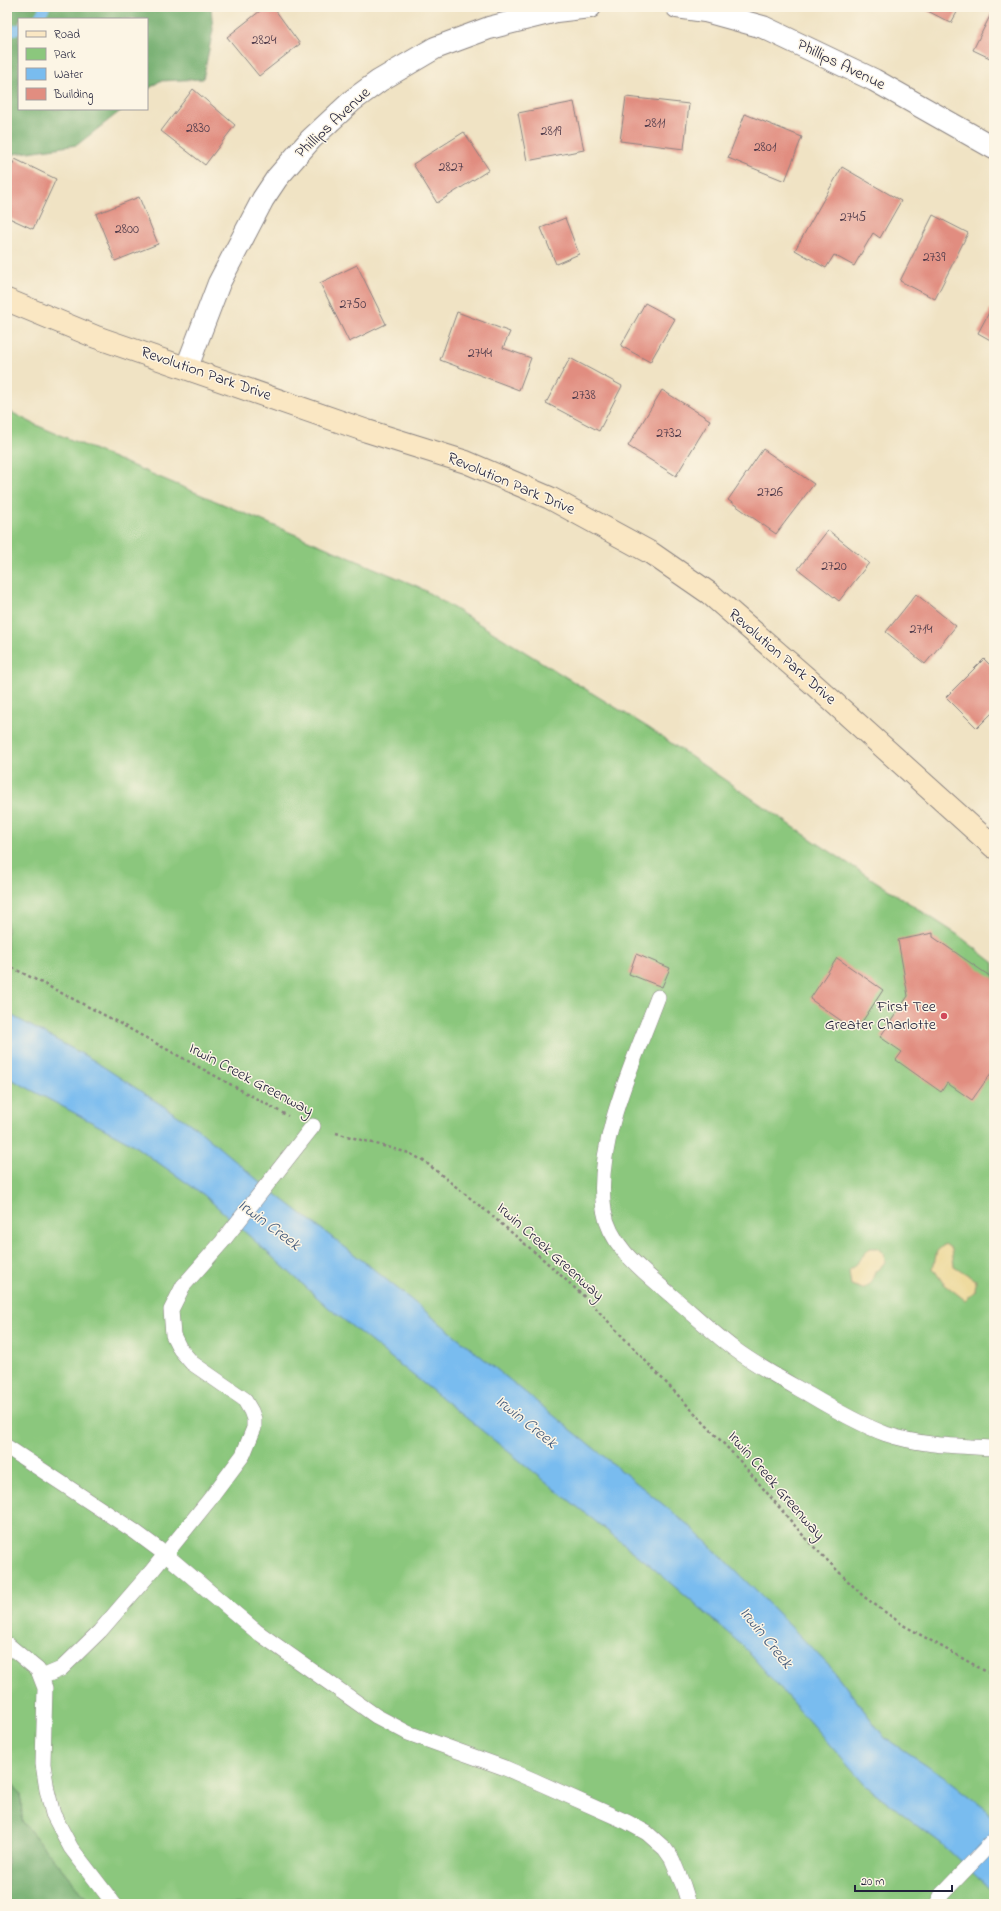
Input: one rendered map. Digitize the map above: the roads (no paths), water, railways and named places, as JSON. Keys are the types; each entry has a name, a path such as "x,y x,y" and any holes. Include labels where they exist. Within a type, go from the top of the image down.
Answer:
{"street":[{"name":"Phillips Avenue","path":"187,367 220,283 263,199 277,178 311,139 353,100 379,81 435,48 489,28 556,11 590,7"},
{"name":"Phillips Avenue","path":"677,7 705,11 763,27 874,80 994,148"},
{"name":"Revolution Park Drive","path":"7,300 96,337 187,367 367,431 466,462 550,498 650,553 709,593 810,681 994,847"}],"lane":[{"path":"658,997 615,1113 604,1160 602,1178 604,1210 610,1232 615,1240 650,1277 735,1349 835,1411 872,1428 904,1439 926,1443 994,1448"},
{"path":"42,1677 61,1669 100,1631 210,1499 243,1455 254,1428 254,1419 244,1399 192,1363 180,1349 173,1335 171,1310 182,1286 222,1242 313,1126"},
{"path":"7,1448 134,1531 165,1554 256,1630 386,1722 408,1733 533,1780 627,1822 647,1833 665,1849 672,1859 689,1904"},
{"path":"7,1644 32,1664 42,1677 46,1699 43,1764 53,1814 71,1848 114,1904"},
{"path":"937,1904 942,1894 994,1840"}],"water":[{"name":"Irwin Creek","path":"7,1013 93,1060 195,1127 260,1182 372,1268 692,1528 833,1670 885,1738 945,1778 988,1811 994,1820 994,1895 991,1890 942,1844 865,1785 743,1646 645,1561 329,1308 204,1195 129,1142 7,1077"}],"waterway":[{"path":"39,18 45,7"},
{"path":"7,31 18,29"}],"place":[{"name":"First Tee Greater Charlotte","path":"944,1016"}]}
